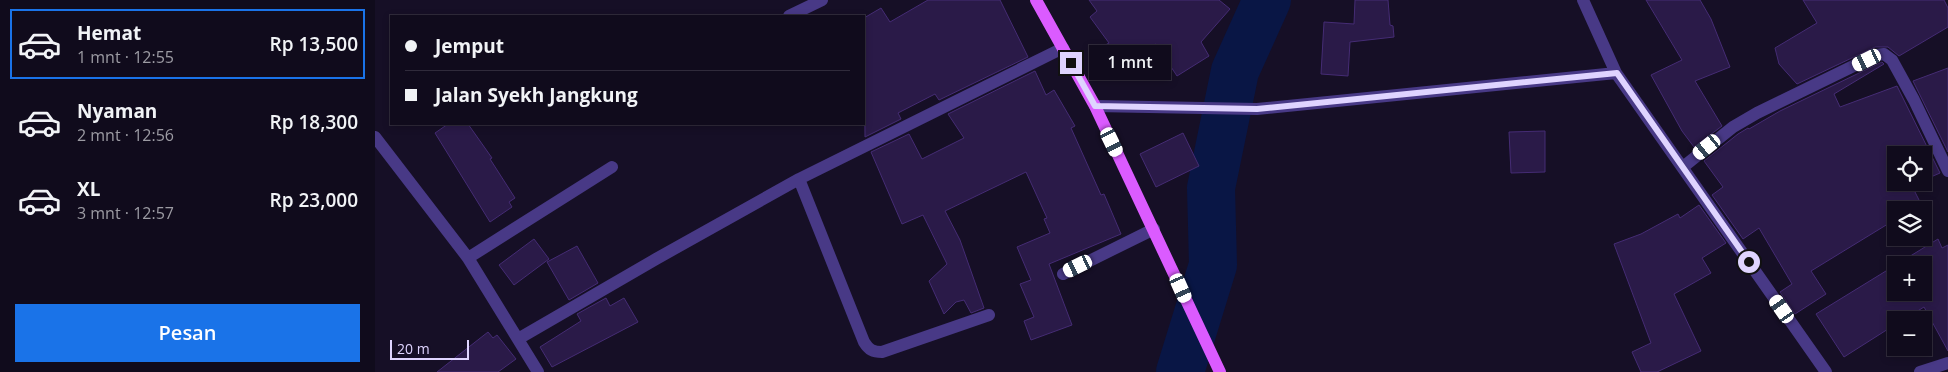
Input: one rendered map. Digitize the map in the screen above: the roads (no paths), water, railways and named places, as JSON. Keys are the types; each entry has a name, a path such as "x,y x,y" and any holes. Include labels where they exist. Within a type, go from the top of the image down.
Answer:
{"main road":[{"path":"1036,0 1095,106 1220,372"}],"street":[{"path":"791,15 822,0"},
{"path":"1583,0 1617,73 1826,372"},
{"path":"518,339 655,259 799,179 1063,48"},
{"path":"1683,168 1733,127 1757,113 1876,55 1884,54 1892,60 1914,100 1948,171"},
{"path":"1095,106 1257,109 1617,73"},
{"path":"375,137 468,258 538,372"},
{"path":"468,258 612,167"},
{"path":"799,179 864,342 869,349 874,352 881,352 989,314"},
{"path":"1063,274 1153,229"},
{"path":"1920,372 1948,363"}],"waterway":[{"path":"1180,372 1213,265 1211,188 1235,71 1267,0"}]}
